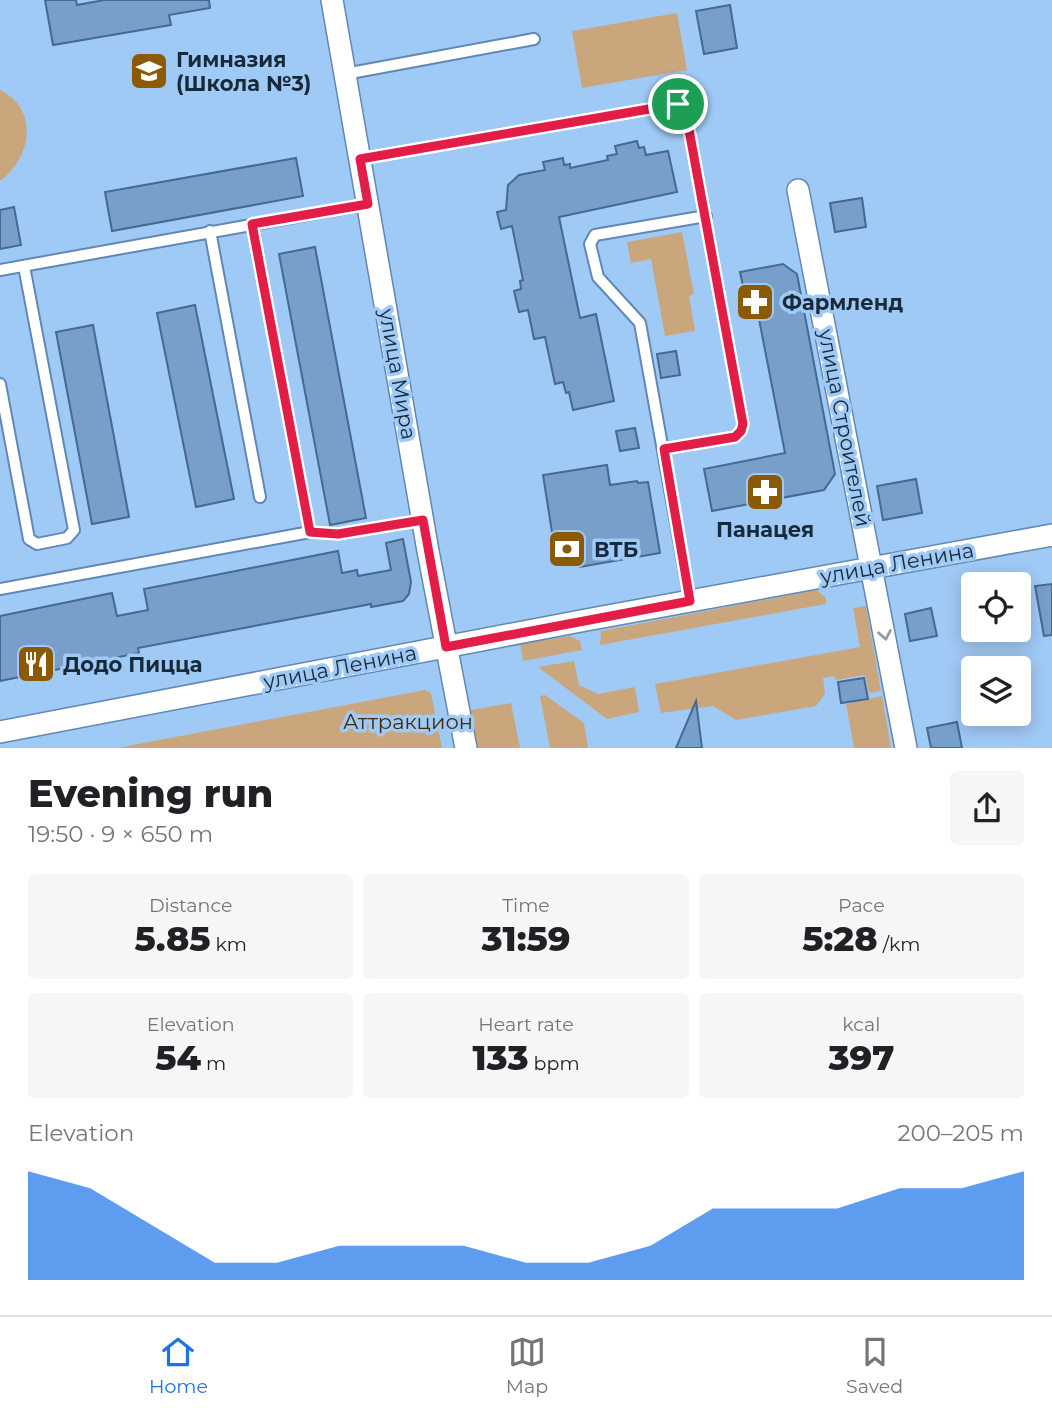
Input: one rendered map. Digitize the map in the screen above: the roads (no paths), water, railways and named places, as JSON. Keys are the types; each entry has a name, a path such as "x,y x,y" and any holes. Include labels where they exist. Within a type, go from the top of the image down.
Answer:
{"street":[{"name":"улица Мира","path":"332,0 423,520 466,748"},
{"name":"улица Строителей","path":"798,190 906,748"},
{"name":"улица Ленина","path":"0,732 1052,535"}],"lane":[{"path":"345,74 534,39"},
{"path":"360,159 678,104 685,108 743,424 735,437 664,449"},
{"path":"0,270 368,204"},
{"path":"690,601 640,323 598,277 591,239 595,235 706,216"},
{"path":"252,224 310,532"},
{"path":"210,232 260,497"},
{"path":"0,384 29,539 37,544 67,538 74,530 24,266"},
{"path":"0,589 310,532 338,534 423,520"}],"place":[{"name":"Гимназия (Школа №3)","path":"149,71"},
{"name":"Фармленд","path":"755,302"},
{"name":"Панацея","path":"765,492"},
{"name":"ВТБ","path":"567,549"},
{"name":"Додо Пицца","path":"36,664"}],"park label":[{"name":"Аттракцион","path":"408,721"}]}
